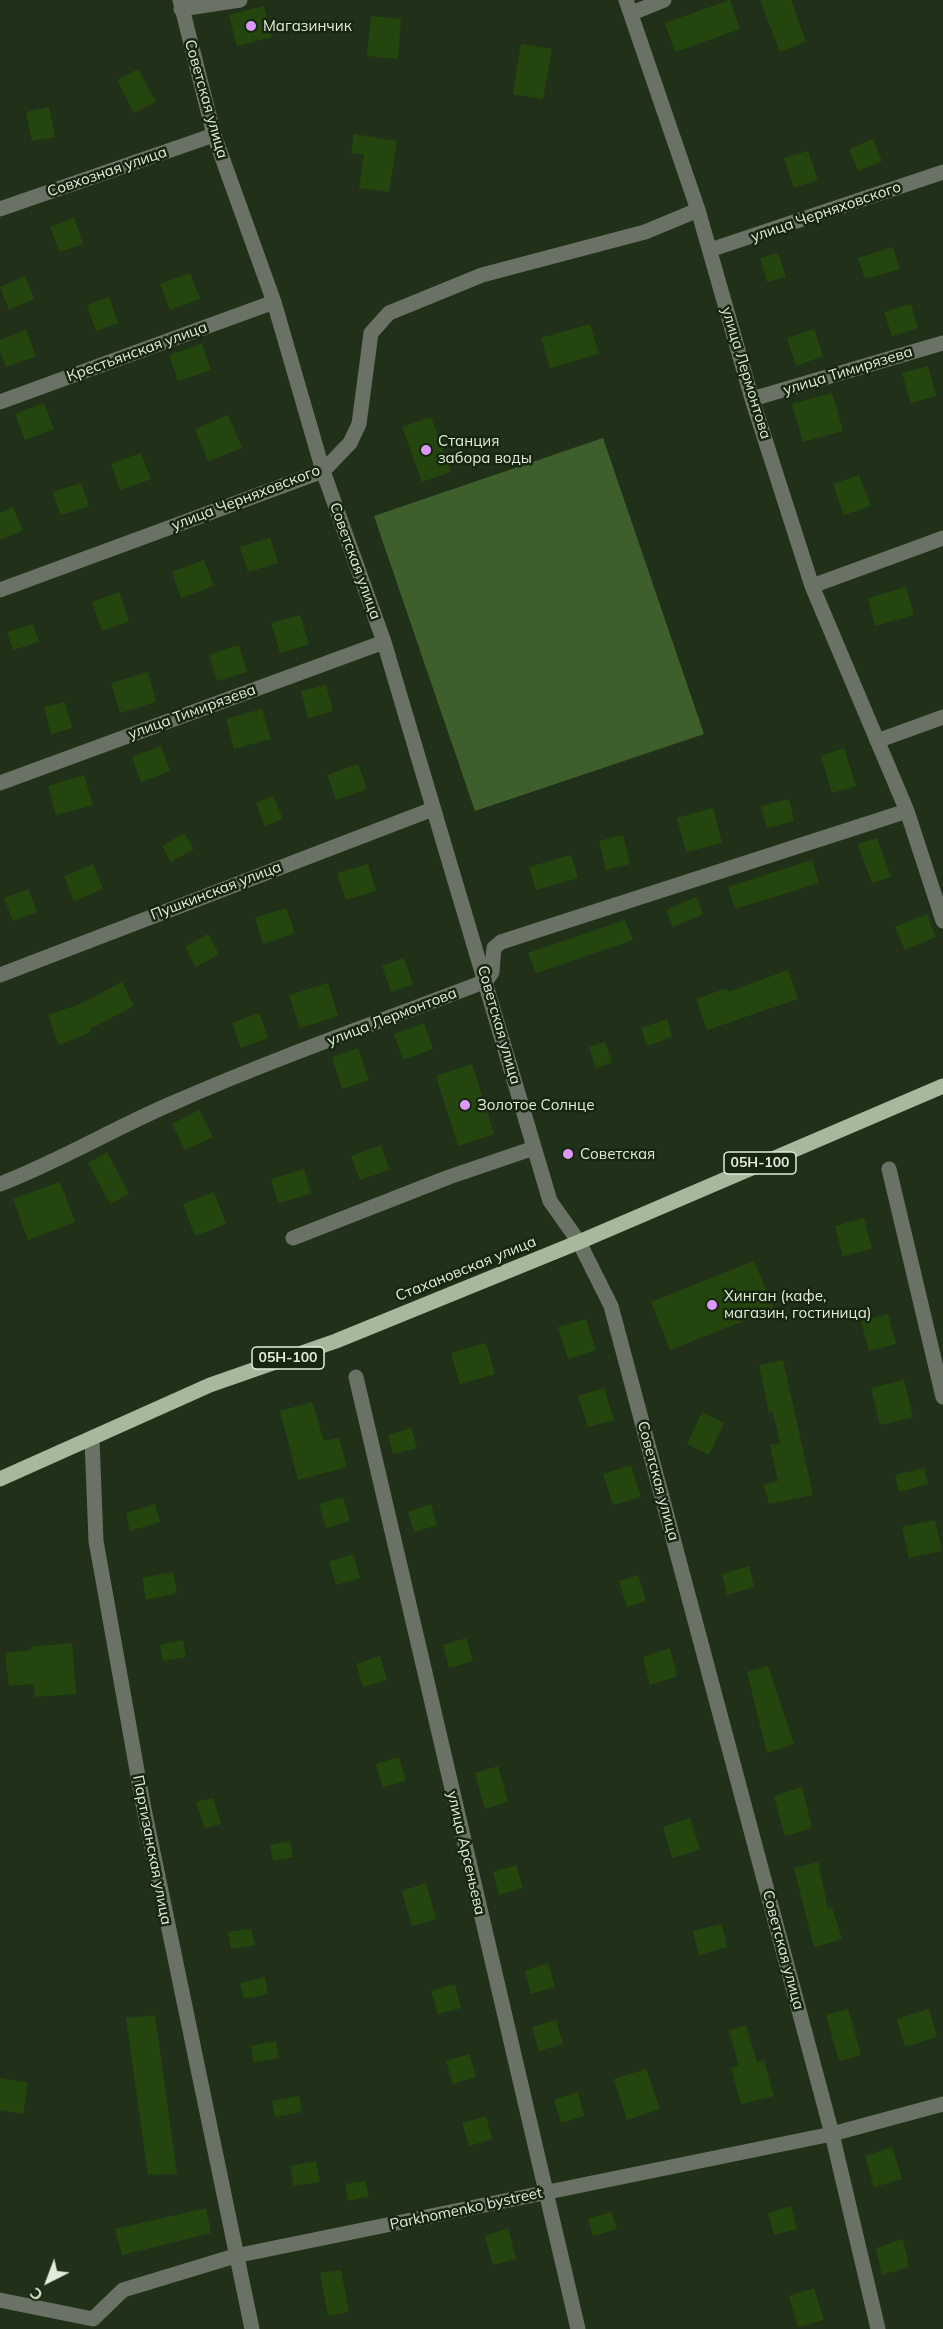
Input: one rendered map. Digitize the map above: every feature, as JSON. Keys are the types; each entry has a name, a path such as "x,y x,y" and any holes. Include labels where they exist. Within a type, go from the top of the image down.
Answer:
{"main road":[{"name":"Стахановская улица","path":"0,1479 92,1440 210,1385 336,1341 579,1242 943,1086"}],"street":[{"path":"181,4 240,0"},
{"path":"629,7 664,0"},
{"name":"Советская улица","path":"181,4 214,135 274,302 323,471 384,642 550,1201 579,1242 611,1306 832,2133 878,2329"},
{"name":"улица Лермонтова","path":"629,7 698,210 753,399 812,586 907,811 943,921"},
{"name":"Совхозная улица","path":"0,209 214,135"},
{"name":"улица Черняховского","path":"710,250 943,172"},
{"name":"улица Черняховского","path":"0,590 323,471 350,443 359,424 371,333 389,313 482,275 599,247 645,232 698,210"},
{"name":"Крестьянская улица","path":"0,402 274,302"},
{"name":"улица Тимирязева","path":"753,399 943,343"},
{"path":"812,586 943,538"},
{"name":"улица Тимирязева","path":"0,783 384,642"},
{"path":"877,741 943,717"},
{"name":"Пушкинская улица","path":"0,975 433,809"},
{"path":"486,981 492,972 494,948 501,942 907,811"},
{"name":"улица Лермонтова","path":"0,1184 49,1166 170,1104 224,1081 486,981"},
{"path":"293,1238 448,1177 534,1148"},
{"path":"889,1169 943,1396"},
{"name":"улица Арсеньева","path":"356,1377 578,2329"},
{"name":"Партизанская улица","path":"92,1440 96,1541 142,1804 252,2329"},
{"name":"Parkhomenko bystreet","path":"0,2300 90,2324 123,2290 235,2256 832,2133 943,2104"}],"green space":[{"path":"603,438 704,734 475,811 374,516"}],"building":[{"path":"730,0 740,29 675,52 665,23"},
{"path":"760,0 791,0 806,42 780,52"},
{"name":"Магазинчик","path":"264,6 272,37 237,46 229,15"},
{"path":"371,16 401,19 398,59 367,56"},
{"path":"521,44 552,49 543,99 513,94"},
{"path":"138,69 156,102 134,113 117,80"},
{"path":"49,107 55,137 32,141 26,112"},
{"path":"354,134 397,141 389,192 359,188 364,155 351,153"},
{"path":"873,139 882,161 858,171 849,149"},
{"path":"808,151 818,180 794,188 784,158"},
{"path":"74,218 83,244 60,252 50,227"},
{"path":"893,247 900,269 865,279 858,258"},
{"path":"778,253 786,277 767,282 760,258"},
{"path":"190,273 200,299 170,310 160,284"},
{"path":"25,276 34,299 9,310 0,287"},
{"path":"109,297 118,323 96,331 87,305"},
{"path":"911,304 918,328 892,336 884,312"},
{"path":"590,324 599,354 550,368 541,338"},
{"path":"814,329 823,356 796,366 787,338"},
{"path":"26,330 36,356 6,367 0,352 0,340"},
{"path":"202,344 211,370 178,381 169,355"},
{"path":"928,366 936,396 911,403 902,373"},
{"path":"832,393 843,431 803,442 792,404"},
{"path":"44,403 54,429 25,440 15,414"},
{"path":"228,415 242,448 208,461 195,429"},
{"name":"Станция забора воды","path":"431,417 451,472 422,482 402,427"},
{"path":"141,453 151,479 120,490 111,464"},
{"path":"859,475 871,506 844,515 833,484"},
{"path":"81,483 89,506 61,515 53,492"},
{"path":"13,507 23,530 0,540 0,513"},
{"path":"270,538 278,563 248,572 240,547"},
{"path":"204,560 214,586 181,598 172,572"},
{"path":"906,587 914,615 875,626 868,598"},
{"path":"119,592 129,621 102,631 92,602"},
{"path":"300,615 309,644 280,653 271,623"},
{"path":"33,624 39,642 13,650 7,632"},
{"path":"239,645 247,672 217,681 209,655"},
{"path":"148,672 156,702 120,713 111,683"},
{"path":"326,685 333,711 308,718 301,691"},
{"path":"65,702 72,728 51,734 44,707"},
{"path":"262,709 271,739 234,749 226,719"},
{"path":"161,746 170,771 141,782 132,757"},
{"path":"844,748 856,786 832,793 821,756"},
{"path":"358,764 367,789 336,800 327,775"},
{"path":"84,775 93,805 56,815 48,786"},
{"path":"273,796 283,819 265,826 256,803"},
{"path":"789,799 794,821 767,828 761,806"},
{"path":"713,808 722,843 686,852 677,818"},
{"path":"184,833 194,849 171,862 162,846"},
{"path":"623,835 630,864 606,870 599,841"},
{"path":"877,838 891,877 872,883 858,844"},
{"path":"571,855 578,878 536,890 529,867"},
{"path":"812,860 819,883 735,909 728,887"},
{"path":"93,864 103,889 74,901 64,876"},
{"path":"368,864 376,891 346,900 337,873"},
{"path":"28,889 37,912 13,921 4,898"},
{"path":"696,897 703,914 673,927 666,910"},
{"path":"286,908 295,933 263,944 255,918"},
{"path":"927,914 936,937 905,950 895,927"},
{"path":"625,920 633,940 536,973 528,953"},
{"path":"208,934 219,954 196,967 185,947"},
{"path":"404,958 413,984 391,992 382,966"},
{"path":"788,970 798,999 707,1030 696,999 727,988 728,992"},
{"path":"122,982 134,1006 90,1029 91,1032 59,1045 48,1015 80,1004"},
{"path":"328,983 338,1016 300,1028 289,995"},
{"path":"259,1013 268,1038 241,1048 232,1023"},
{"path":"667,1019 672,1037 647,1046 641,1028"},
{"path":"424,1023 433,1049 403,1060 394,1034"},
{"path":"605,1042 612,1063 596,1068 589,1047"},
{"path":"358,1048 369,1080 342,1089 332,1057"},
{"name":"Золотое Солнце","path":"472,1064 494,1134 458,1146 436,1076"},
{"path":"199,1110 213,1137 185,1150 172,1124"},
{"path":"381,1145 389,1170 360,1180 351,1156"},
{"path":"107,1152 129,1194 110,1204 88,1163"},
{"path":"304,1169 311,1194 278,1203 271,1179"},
{"path":"60,1182 75,1222 28,1240 13,1199"},
{"path":"214,1192 226,1224 195,1236 183,1204"},
{"path":"864,1218 872,1249 843,1256 835,1226"},
{"name":"Хинган (кафе, магазин, гостиница)","path":"754,1261 774,1309 670,1350 651,1302"},
{"path":"888,1314 896,1344 869,1351 861,1321"},
{"path":"586,1319 596,1350 568,1359 558,1327"},
{"path":"486,1343 495,1374 460,1384 451,1353"},
{"path":"783,1360 813,1495 769,1504 764,1485 778,1481 770,1445 780,1443 773,1412 769,1413 759,1365"},
{"path":"904,1380 913,1417 880,1425 871,1388"},
{"path":"604,1388 614,1420 588,1427 578,1396"},
{"path":"312,1402 324,1441 339,1438 347,1467 298,1480 280,1411"},
{"path":"702,1412 724,1423 709,1455 687,1444"},
{"path":"411,1428 417,1448 393,1454 388,1435"},
{"path":"631,1465 641,1497 613,1505 603,1474"},
{"path":"924,1468 928,1484 899,1492 895,1475"},
{"path":"343,1497 350,1521 326,1528 319,1504"},
{"path":"155,1504 160,1522 130,1531 126,1513"},
{"path":"431,1504 437,1525 414,1532 408,1512"},
{"path":"935,1520 942,1551 909,1558 902,1527"},
{"path":"353,1554 360,1578 336,1585 329,1562"},
{"path":"749,1566 754,1587 727,1595 722,1574"},
{"path":"173,1572 177,1593 146,1600 142,1578"},
{"path":"638,1575 646,1601 627,1607 619,1581"},
{"path":"466,1638 473,1661 449,1668 443,1645"},
{"path":"183,1640 186,1657 163,1661 160,1645"},
{"path":"72,1643 76,1694 35,1697 34,1684 9,1686 5,1653 31,1650 31,1647"},
{"path":"670,1648 677,1676 650,1685 643,1657"},
{"path":"380,1656 387,1680 363,1687 356,1664"},
{"path":"768,1666 794,1744 767,1753 747,1672"},
{"path":"399,1757 406,1781 383,1787 376,1764"},
{"path":"498,1766 508,1802 485,1809 475,1773"},
{"path":"802,1787 812,1828 785,1836 774,1796"},
{"path":"213,1798 221,1824 205,1828 196,1802"},
{"path":"690,1818 700,1850 672,1858 663,1827"},
{"path":"290,1841 293,1857 273,1861 270,1845"},
{"path":"818,1862 828,1909 832,1907 842,1939 814,1947 794,1868"},
{"path":"516,1865 523,1888 499,1895 493,1872"},
{"path":"426,1883 436,1919 412,1926 402,1891"},
{"path":"722,1924 727,1947 699,1955 693,1931"},
{"path":"251,1929 255,1945 231,1949 228,1932"},
{"path":"548,1963 555,1987 531,1994 525,1971"},
{"path":"265,1977 268,1994 244,1999 240,1983"},
{"path":"455,1984 461,2008 438,2014 431,1991"},
{"path":"848,2009 861,2055 839,2061 826,2015"},
{"path":"929,2009 937,2037 905,2047 897,2019"},
{"path":"155,2015 177,2174 148,2175 126,2018"},
{"path":"556,2020 563,2044 539,2051 532,2027"},
{"path":"746,2025 757,2062 764,2060 774,2096 741,2104 731,2068 739,2066 729,2030"},
{"path":"276,2041 279,2058 254,2062 251,2046"},
{"path":"469,2054 476,2077 453,2084 446,2061"},
{"path":"646,2069 660,2109 627,2120 614,2079"},
{"path":"0,2078 28,2083 23,2114 0,2110"},
{"path":"578,2092 584,2116 561,2123 554,2100"},
{"path":"299,2096 302,2112 275,2117 272,2101"},
{"path":"486,2116 492,2139 469,2146 462,2123"},
{"path":"892,2147 902,2179 874,2187 865,2156"},
{"path":"316,2161 320,2182 294,2186 290,2166"},
{"path":"365,2181 369,2197 348,2201 345,2184"},
{"path":"791,2206 797,2229 774,2235 768,2213"},
{"path":"206,2208 211,2233 122,2255 115,2229"},
{"path":"611,2212 617,2229 593,2236 588,2219"},
{"path":"508,2228 516,2259 493,2265 485,2236"},
{"path":"903,2239 909,2267 882,2275 876,2248"},
{"path":"341,2270 349,2312 328,2316 320,2273"},
{"path":"814,2288 824,2320 798,2327 789,2296"}],"place":[{"name":"Магазинчик","path":"251,26"},
{"name":"Станция забора воды","path":"426,450"},
{"name":"Золотое Солнце","path":"465,1105"},
{"name":"Советская","path":"568,1154"},
{"name":"Хинган (кафе, магазин, гостиница)","path":"712,1305"}]}
